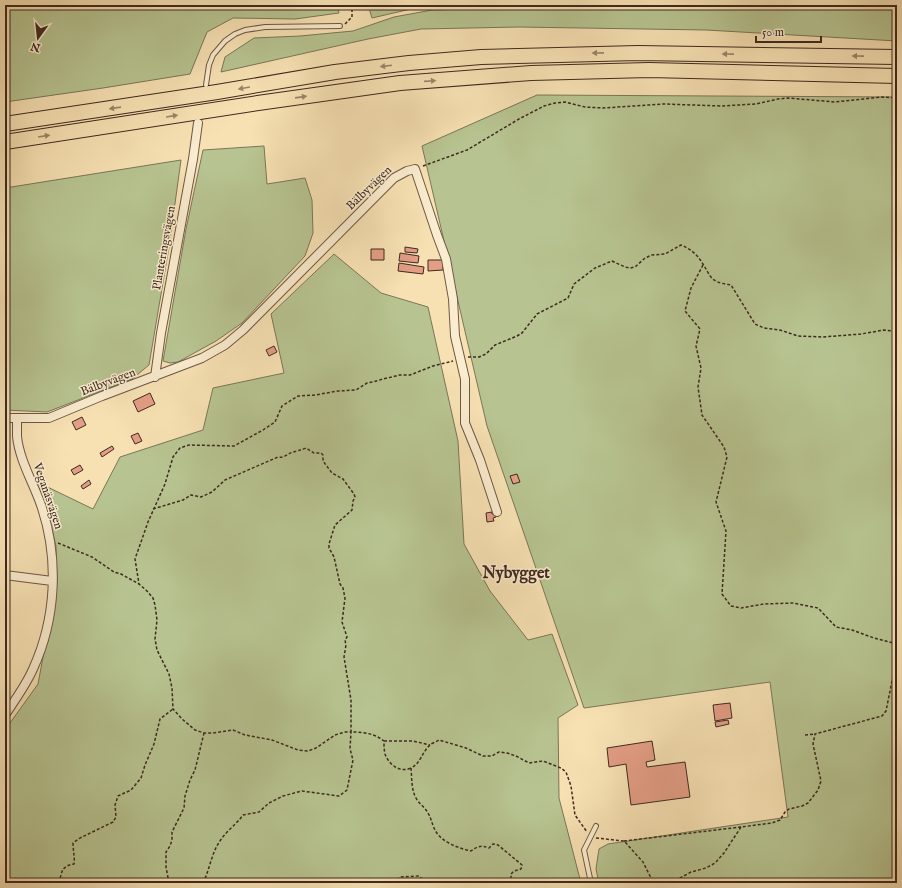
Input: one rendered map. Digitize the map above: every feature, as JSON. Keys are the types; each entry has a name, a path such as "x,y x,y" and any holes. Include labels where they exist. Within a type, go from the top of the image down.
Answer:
{"highway":[{"path":"5,124 217,92 335,72 409,63 481,57 638,52 897,57"},
{"path":"5,142 400,83 531,73 649,70 897,76"}],"street":[{"name":"Planteringsvägen","path":"155,377 161,333 193,159 198,123"},
{"path":"415,169 446,259 453,299 455,332 465,379 465,424 480,460 497,512"},
{"name":"Bälbyvägen","path":"17,418 49,418 202,358 225,345 236,336 361,213 394,178 407,171 415,169"},
{"path":"5,418 17,418"},
{"name":"Veganäsvägen","path":"5,715 34,667 46,632 50,612 52,581 50,541 45,517 17,437 17,418"},
{"path":"5,576 52,581"}],"lane":[{"path":"206,85 213,55 225,41 235,34 245,30 265,27 340,26"},
{"path":"591,883 584,850 596,826"}],"path":[{"path":"340,26 349,21 352,17 352,5"},
{"path":"415,169 467,150 519,119 544,106 555,103 565,102 603,108 664,104 721,106 756,104 788,98 835,102 882,97 897,98"},
{"path":"139,584 135,559 153,509 165,484 173,458 180,448 189,445 234,446 275,422 282,406 298,396 315,396 338,391 356,390 368,383 382,379 400,375 410,375 460,358 486,354 495,345 522,333 537,314 568,298 574,284 595,268 612,261 625,267 635,267 645,258 652,255 665,254 681,245 690,249 704,264 713,280 731,285 752,316 755,324 764,328 780,330 798,336 823,337 853,335 884,330 893,331 897,334"},
{"path":"704,264 691,288 686,311 700,329 696,346 702,368 698,387 702,415 724,447 727,457 716,502 726,531 722,594 731,606 741,608 764,604 793,603 818,608 836,627 852,630 897,645 886,711 882,716 815,734 805,735"},
{"path":"153,509 183,500 191,495 201,497 212,492 225,480 238,473 278,457 282,458 294,451 298,452 306,448 314,453 321,453 323,455 323,462 332,473 343,480 355,497 352,510 335,525 329,544 329,548 334,556 340,584 343,588 345,598 342,622 347,636 345,640 346,645 344,657 351,700 350,749 353,760 347,790 339,796 302,791 283,796 269,803 259,812 243,815 220,841 210,860 203,883"},
{"path":"50,541 92,557 114,572 121,574 139,584 153,598 157,620 157,650 169,674 172,688 173,709 182,719 196,730 204,733 233,730 245,735 272,740 289,748 308,751 316,748 335,735 345,732 373,734 384,740 413,741 430,745"},
{"path":"893,676 897,682"},
{"path":"59,883 63,868 67,865 74,864 75,858 73,843 113,822 116,817 115,805 118,796 131,790 142,778 145,765 154,744 160,719 173,709"},
{"path":"169,883 166,866 166,852 172,840 172,832 184,808 185,796 195,770 204,733"},
{"path":"384,740 385,753 390,762 396,768 406,770 415,766 430,745 439,740 466,748 483,756 492,756 499,752 507,753 529,763 543,761 561,768 566,772 571,786 575,816 590,837 624,841 772,823 780,820 785,812 808,803 818,790 821,781 813,744 815,734"},
{"path":"411,768 412,786 416,799 431,818 435,831 441,838 460,849 471,851 477,846 482,845 489,848 493,844 498,845 522,865 521,869 514,871 511,874 511,881 513,883"},
{"path":"671,883 692,872 706,868 715,863 724,853 741,827"},
{"path":"624,841 643,862 650,876 657,883"},
{"path":"393,883 400,877 418,876 429,883"}],"green space":[{"path":"5,5 337,5 339,13 295,19 233,18 207,32 190,74 5,102"},
{"path":"368,5 428,5 372,18"},
{"path":"611,5 825,5 832,7 897,5 897,41 706,30 519,27 421,29 368,39 221,72 225,57 254,38 300,36 353,31 394,17 432,10"},
{"path":"537,95 897,97 897,883 599,883 596,869 599,849 608,844 788,817 770,682 584,708 487,426 422,146"},
{"path":"264,146 267,184 305,178 312,200 313,233 305,256 242,323 216,341 178,362 170,363 163,361 186,229 203,150"},
{"path":"181,160 169,247 149,365 132,379 47,412 5,410 5,188"},
{"path":"334,254 381,293 428,307 458,441 464,544 490,591 528,640 552,634 578,705 558,718 559,798 581,883 5,883 5,730 38,684 57,582 56,546 47,511 35,481 93,509 120,457 203,430 213,388 284,373 271,314"}],"building":[{"path":"405,247 418,249 417,253 405,252"},
{"path":"371,249 384,249 384,260 371,260"},
{"path":"400,253 419,256 418,263 399,261"},
{"path":"428,260 443,260 443,270 428,271"},
{"path":"399,263 424,267 423,274 398,271"},
{"path":"274,346 277,352 269,356 266,350"},
{"path":"150,393 155,404 138,412 133,401"},
{"path":"82,417 86,425 76,430 72,422"},
{"path":"138,433 142,441 135,444 131,436"},
{"path":"112,446 114,449 102,457 100,453"},
{"path":"80,465 83,470 74,475 71,470"},
{"path":"517,474 520,482 513,484 510,476"},
{"path":"89,480 91,484 83,489 81,486"},
{"path":"492,512 492,514 495,513 496,517 493,518 494,521 487,522 486,513"},
{"path":"494,567 496,573 490,575 488,569"},
{"path":"730,703 732,718 715,721 713,705"},
{"path":"728,720 729,724 716,727 715,722"},
{"path":"652,741 655,760 646,762 647,767 685,762 690,797 631,805 626,764 609,767 607,748"}],"district":[{"name":"Nybygget","path":"516,574"}]}
